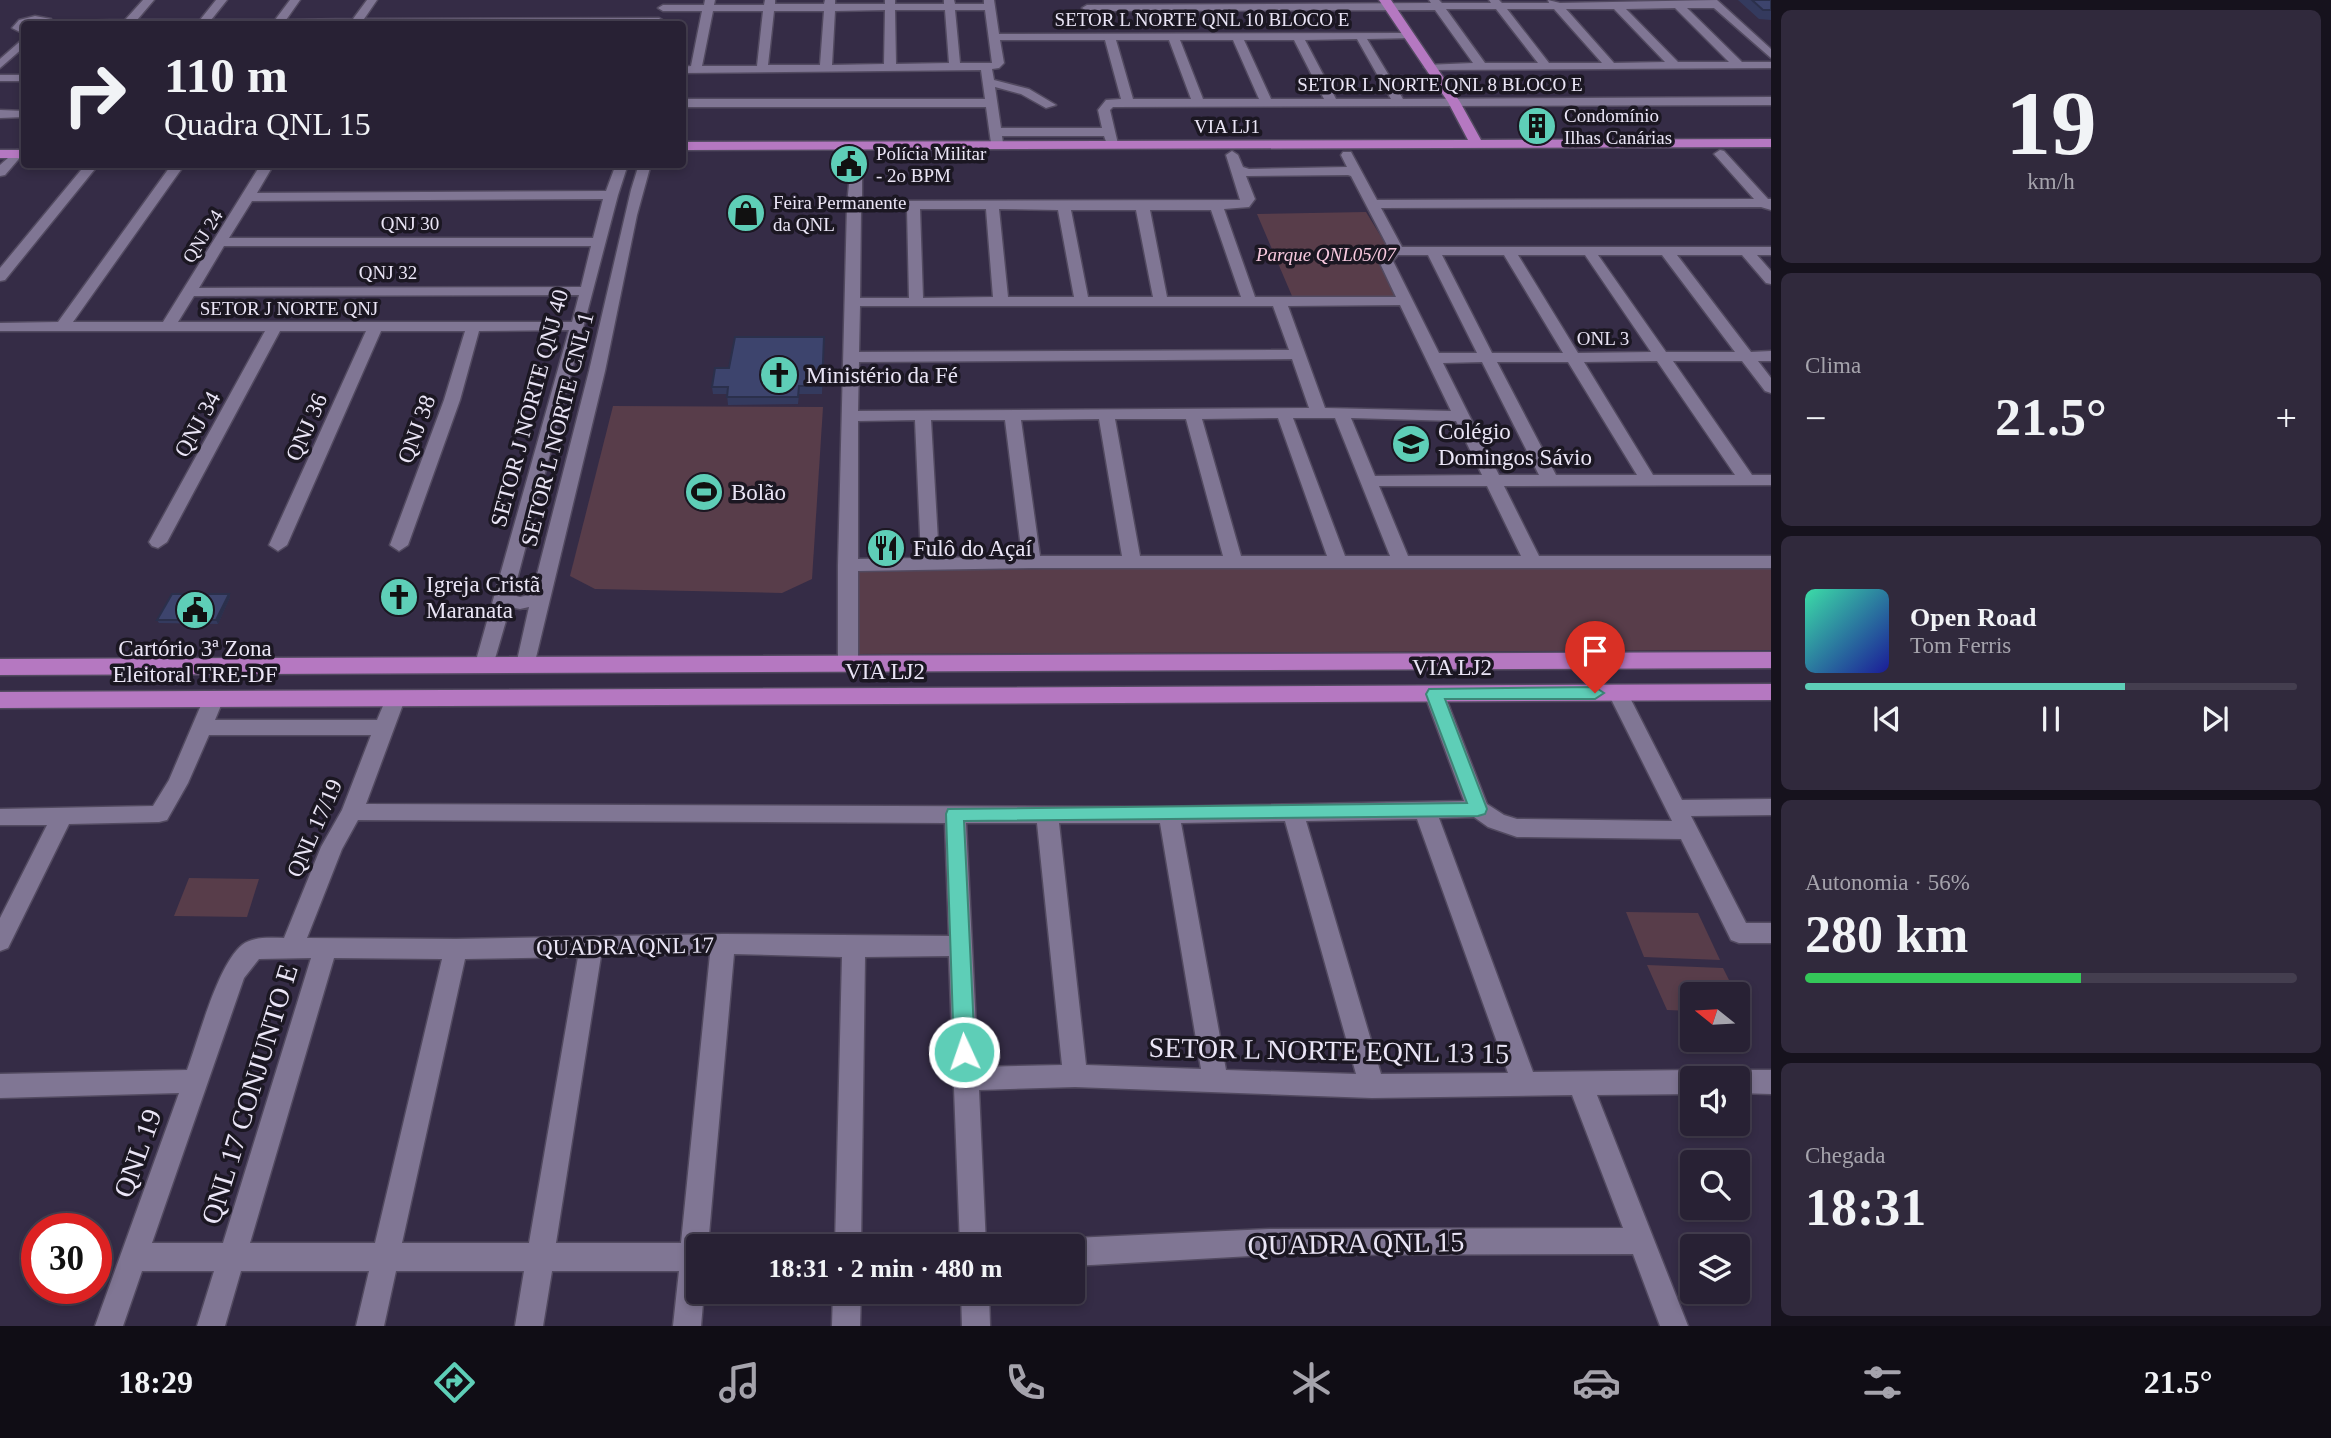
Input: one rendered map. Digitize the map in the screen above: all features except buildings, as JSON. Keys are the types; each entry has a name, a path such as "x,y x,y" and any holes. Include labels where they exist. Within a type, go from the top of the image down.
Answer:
{"main road":[{"path":"1388,3 1454,102 1477,144"},
{"name":"VIA LJ1","path":"767,151 856,156 957,150 996,138 1110,138 1154,150"},
{"name":"VIA LJ1","path":"1183,150 1232,155 1347,155 1771,143"},
{"name":"VIA LJ1","path":"686,149 1183,150 1477,144 1600,149"},
{"name":"VIA LJ1","path":"1626,149 1771,153"},
{"path":"0,154 21,154"},
{"name":"VIA LJ2","path":"0,667 1771,660"},
{"path":"1104,661 1110,696"},
{"path":"1127,661 1134,695"},
{"path":"629,698 635,664"},
{"path":"652,698 658,664"},
{"name":"VIA LJ2","path":"0,699 1771,692"}],"street":[{"path":"131,21 149,0"},
{"path":"205,21 222,0"},
{"path":"280,21 295,0"},
{"path":"358,21 372,0"},
{"name":"SETOR L NORTE QNL 10 BLOCO E","path":"995,37 1089,18 1271,18 1388,3 1714,3"},
{"path":"1436,3 1481,66"},
{"path":"1496,3 1546,66"},
{"path":"1555,3 1611,66"},
{"path":"1615,3 1674,65"},
{"path":"1675,3 1740,66"},
{"path":"1714,3 1750,36 1770,64"},
{"path":"660,21 664,4 989,4 998,63 989,67 686,70"},
{"path":"696,69 709,4"},
{"path":"762,68 770,4"},
{"path":"826,67 830,4"},
{"path":"890,4 890,67"},
{"path":"949,4 955,67"},
{"name":"SETOR L NORTE QNL 10 BLOCO E","path":"1089,18 1111,37 1173,37 1237,36 1271,18"},
{"name":"SETOR L NORTE QNL 10 BLOCO E","path":"1271,18 1298,36 1409,36"},
{"path":"1750,36 1771,35"},
{"path":"1237,36 1266,102"},
{"path":"1298,36 1332,102"},
{"path":"1360,36 1399,102"},
{"path":"1111,37 1128,102"},
{"path":"1173,37 1198,102"},
{"path":"0,65 21,46"},
{"name":"SETOR L NORTE QNL 8 BLOCO E","path":"1430,67 1770,64"},
{"path":"989,67 990,103 996,138"},
{"path":"0,78 21,78"},
{"path":"988,82 1025,91 1050,105"},
{"name":"SETOR L NORTE QNL 8 BLOCO E","path":"1110,138 1104,110 1110,103 1771,101"},
{"path":"686,103 990,103"},
{"path":"0,114 21,114"},
{"path":"1720,153 1769,205"},
{"path":"0,172 21,154"},
{"path":"854,205 1216,206 1247,202 1243,173 1232,155"},
{"path":"1347,155 1397,251"},
{"path":"848,662 847,565 856,156"},
{"path":"0,277 90,168"},
{"path":"62,328 176,168"},
{"name":"QNJ 24","path":"167,328 266,168"},
{"name":"SETOR J NORTE QNJ 40","path":"485,664 579,322 611,193 620,168"},
{"name":"SETOR L NORTE CNL 1","path":"526,665 553,538 598,369 644,168"},
{"path":"1243,173 1353,171"},
{"path":"248,197 364,191 445,196 611,193 622,187 637,189"},
{"path":"439,212 445,196"},
{"path":"1372,204 1769,205"},
{"path":"913,205 916,303"},
{"path":"992,205 1001,302"},
{"path":"1065,205 1082,302"},
{"path":"1142,205 1161,302"},
{"path":"1216,206 1250,302"},
{"name":"QNJ 30","path":"220,242 599,242"},
{"path":"1533,563 1386,261 1388,254 1397,251 1771,251"},
{"path":"1746,251 1771,280"},
{"path":"1433,252 1550,480"},
{"path":"1667,252 1771,388"},
{"path":"1510,253 1648,480"},
{"path":"1590,253 1747,480"},
{"name":"QNJ 32","path":"190,292 585,296 597,305 610,309"},
{"path":"853,302 1405,301"},
{"path":"1279,302 1319,413"},
{"name":"SETOR J NORTE QNJ","path":"0,327 473,327 579,322 610,309"},
{"name":"QNJ 34","path":"158,542 275,327"},
{"name":"QNJ 36","path":"278,545 375,327"},
{"name":"QNJ 38","path":"399,545 452,400 473,327"},
{"path":"851,357 1296,354"},
{"name":"ONL 3","path":"1435,358 1771,356"},
{"path":"850,416 1340,413 1462,416"},
{"path":"1340,413 1401,562"},
{"path":"1284,414 1338,562"},
{"path":"1106,415 1132,562"},
{"path":"1193,415 1234,562"},
{"path":"923,416 930,564"},
{"path":"1012,416 1032,562"},
{"path":"1368,481 1771,480"},
{"path":"518,537 535,534 553,538"},
{"path":"847,565 1032,562 1771,562"},
{"path":"502,598 520,603 539,599"},
{"path":"1618,693 1739,933 1771,933"},
{"path":"1434,694 1478,809"},
{"path":"0,817 159,814 178,783 214,698"},
{"name":"QNL 17/19","path":"292,948 332,847 352,812 395,699"},
{"path":"203,727 383,728"},
{"path":"1676,808 1771,807"},
{"path":"352,812 1169,814 1478,809 1496,821 1517,828 1687,830"},
{"path":"1425,810 1524,1083"},
{"path":"1293,811 1372,1086"},
{"path":"1047,813 1075,1076"},
{"path":"954,814 972,1234"},
{"path":"1169,814 1215,1079"},
{"path":"0,941 62,816"},
{"path":"699,1234 723,944"},
{"name":"QUADRA QNL 17","path":"292,948 456,949 723,944 959,946"},
{"name":"QNL 17 CONJUNTO E","path":"211,1326 326,947"},
{"path":"529,1326 591,947"},
{"path":"848,1234 854,947"},
{"name":"QNL 19","path":"109,1326 234,973 251,951 262,948 292,948"},
{"path":"370,1326 456,949"},
{"name":"SETOR L NORTE EQNL 13 15","path":"966,1079 1075,1076 1372,1086 1680,1082"},
{"name":"QNL 19","path":"0,1086 197,1081"},
{"path":"1750,1082 1771,1082"},
{"path":"1580,1083 1674,1326"},
{"name":"QUADRA QNL 15","path":"1085,1251 1269,1242 1640,1241"},
{"path":"133,1257 686,1257"},
{"path":"687,1326 690,1304"},
{"path":"846,1326 847,1304"},
{"path":"975,1304 976,1326"}],"green space":[{"name":"Parque QNL05/07","path":"1366,212 1388,248 1372,249 1395,296 1292,296 1257,214"},
{"name":"Bolão","path":"613,406 823,407 812,579 782,593 595,589 570,576"},
{"path":"1771,566 1771,650 856,654 857,570"},
{"path":"189,878 259,879 247,917 174,916"},
{"path":"1626,912 1698,913 1720,960 1644,957"},
{"path":"1647,965 1723,968 1730,982 1680,982 1680,1011 1667,1010"}],"place":[{"name":"Condomínio Ilhas Canárias","path":"1537,126"},
{"name":"Polícia Militar - 2o BPM","path":"849,164"},
{"name":"Feira Permanente da QNL","path":"746,213"},
{"name":"Ministério da Fé","path":"779,375"},
{"name":"Colégio Domingos Sávio","path":"1411,444"},
{"name":"Bolão","path":"704,492"},
{"name":"Fulô do Açaí","path":"886,548"},
{"name":"Igreja Cristã Maranata","path":"399,597"},
{"name":"Cartório 3ª Zona Eleitoral TRE-DF","path":"195,610"}],"route":[{"path":"964,1052 954,814 1478,809 1434,694 1595,693"}]}
